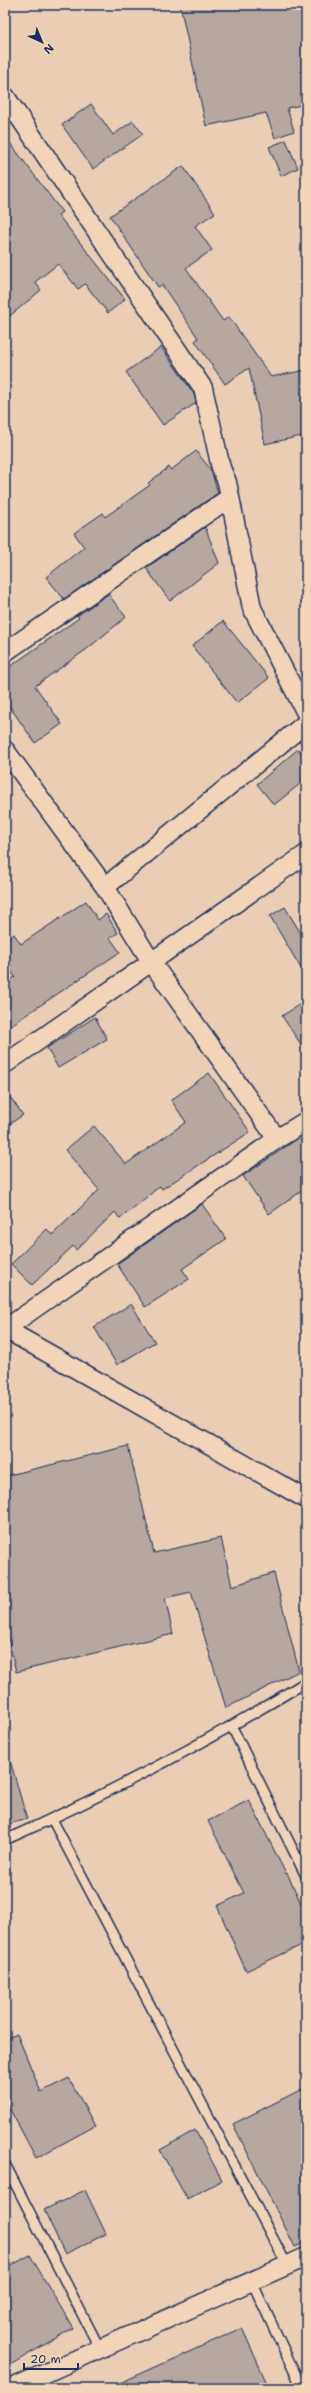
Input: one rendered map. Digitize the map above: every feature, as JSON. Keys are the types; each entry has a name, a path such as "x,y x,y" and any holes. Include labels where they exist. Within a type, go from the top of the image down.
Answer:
{"street":[{"path":"5,96 203,388 221,468 227,482 252,608 306,713"},
{"path":"5,652 229,498"},
{"path":"105,887 306,723"},
{"path":"5,750 105,887 152,963 278,1139"},
{"path":"5,1064 152,963 306,854"},
{"path":"306,1121 278,1139 6,1330 306,1499"},
{"path":"12,2388 251,2280 306,2257"}],"lane":[{"path":"5,1840 52,1819 232,1727 306,1682"},
{"path":"232,1727 306,1876"},
{"path":"52,1819 287,2265"},
{"path":"5,2164 100,2349"},
{"path":"251,2280 302,2388"}],"building":[{"path":"180,5 306,5 306,104 287,108 294,131 275,138 266,113 206,126"},
{"path":"91,104 113,135 133,121 143,134 93,169 62,125"},
{"path":"5,136 62,212 58,215 125,299 108,313 85,284 78,289 58,264 35,282 41,290 5,320"},
{"path":"286,140 298,168 281,176 269,147"},
{"path":"183,166 215,213 195,226 212,250 186,268 223,321 229,317 271,377 306,370 306,435 265,444 249,368 225,384 195,341 198,338 162,285 158,287 110,216"},
{"path":"161,347 194,394 196,403 163,425 126,372"},
{"path":"196,451 211,470 218,493 64,599 46,577 84,547 74,533 103,513 105,517 150,485 148,483 169,467 171,470"},
{"path":"205,527 219,563 170,601 146,568"},
{"path":"108,594 126,617 87,649 35,686 62,724 35,743 5,700 5,670 79,618 77,616"},
{"path":"223,621 269,678 237,703 192,646"},
{"path":"298,749 306,759 306,779 274,805 257,784"},
{"path":"86,901 98,920 106,914 118,933 110,938 120,952 5,1029 5,984 15,977 5,962 5,940 14,934 21,944"},
{"path":"285,907 306,942 306,977 270,916"},
{"path":"306,1000 306,1052 282,1016"},
{"path":"95,1017 107,1039 58,1068 47,1048"},
{"path":"209,1073 250,1132 162,1189 160,1186 120,1219 115,1212 76,1250 73,1246 32,1285 11,1264 47,1229 52,1235 99,1190 65,1150 94,1126 126,1164 186,1122 171,1100"},
{"path":"5,1090 23,1115 5,1127"},
{"path":"306,1133 306,1188 269,1214 243,1176"},
{"path":"202,1204 226,1239 182,1269 189,1279 145,1307 117,1264"},
{"path":"131,1304 155,1342 117,1365 94,1327"},
{"path":"128,1446 154,1553 221,1538 232,1586 274,1573 299,1671 226,1708 191,1592 165,1598 173,1634 16,1672 5,1625 5,1476"},
{"path":"5,1757 9,1757 27,1819 5,1825"},
{"path":"249,1800 286,1874 287,1873 306,1914 306,1943 246,1971 217,1906 244,1893 208,1821"},
{"path":"17,2034 41,2092 69,2078 95,2126 36,2158 5,2100 5,2039"},
{"path":"306,2087 306,2242 295,2247 233,2124"},
{"path":"195,2130 222,2180 187,2199 160,2150"},
{"path":"85,2190 106,2234 65,2254 44,2210"},
{"path":"30,2255 73,2328 5,2368 5,2269"},
{"path":"242,2328 269,2388 109,2388"}]}
